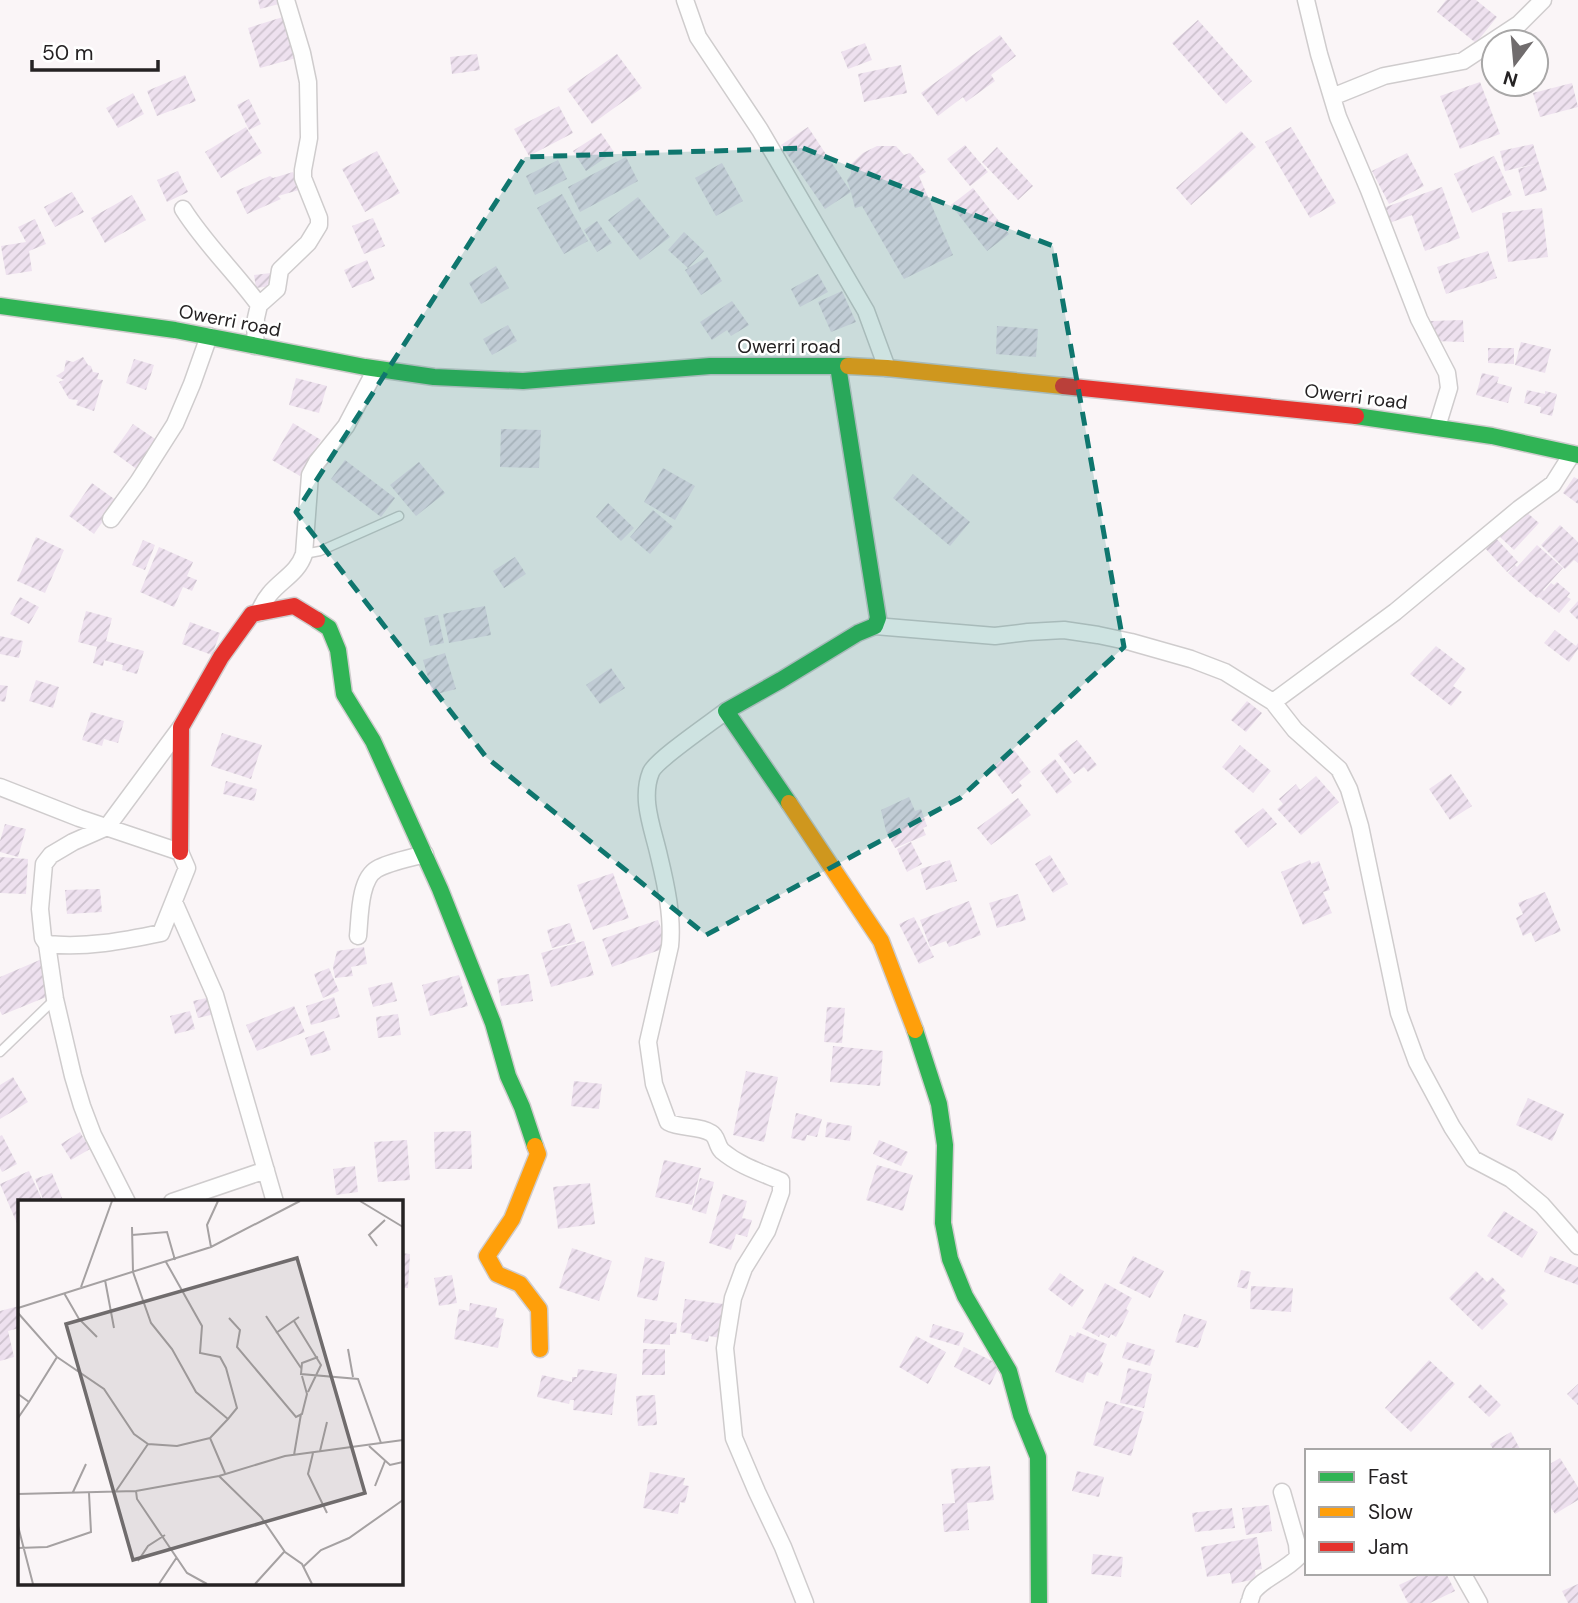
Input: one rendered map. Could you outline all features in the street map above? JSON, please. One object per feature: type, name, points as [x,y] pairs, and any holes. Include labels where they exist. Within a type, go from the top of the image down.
[{"type":"street","points":[[256,346],[259,305],[277,289],[280,270],[307,243],[319,225],[319,218],[303,175],[309,138],[308,82],[286,0]]},
{"type":"street","points":[[685,0],[698,37],[760,130],[866,311],[887,368]]},
{"type":"street","points":[[1306,0],[1338,117],[1409,295],[1447,373],[1449,388],[1437,427]]},
{"type":"street","points":[[1332,97],[1384,76],[1463,61],[1519,24],[1543,0]]},
{"type":"street","points":[[183,209],[196,230],[259,305]]},
{"type":"street","name":"Owerri road","points":[[0,306],[175,330],[376,369],[433,377],[523,381],[710,366],[887,368],[1373,418],[1492,436],[1575,454]]},
{"type":"street","points":[[111,519],[175,424],[209,336]]},
{"type":"street","points":[[838,366],[878,618],[876,626]]},
{"type":"street","points":[[259,613],[268,593],[299,566],[304,554],[310,475],[346,426],[376,369]]},
{"type":"street","points":[[1273,702],[1395,612],[1553,484],[1575,454]]},
{"type":"street","points":[[127,1200],[93,1135],[73,1076],[54,999],[47,944],[43,938],[40,909],[44,864],[51,855],[73,842],[107,827],[181,727],[221,657],[252,614],[294,606],[329,628],[338,650],[344,694],[373,741],[425,854],[493,1023],[538,1154],[512,1219],[487,1256],[497,1274],[520,1284],[538,1309],[540,1349]]},
{"type":"street","points":[[805,1603],[734,1438],[725,1348],[733,1298],[744,1268],[766,1231],[781,1192],[781,1181],[738,1163],[718,1148],[715,1136],[708,1131],[668,1122],[654,1084],[648,1042],[672,932],[660,859],[647,808],[652,770],[673,751],[726,711],[858,633],[876,626],[995,636],[1064,630],[1098,635],[1191,659],[1225,672],[1273,702],[1296,730],[1339,769],[1349,789],[1360,826],[1399,1013],[1417,1062],[1452,1127],[1473,1159],[1511,1179],[1542,1205],[1578,1246]]},
{"type":"street","points":[[726,711],[881,941],[915,1030],[939,1104],[945,1145],[943,1223],[950,1259],[965,1296],[1009,1371],[1021,1415],[1038,1457],[1039,1603]]},
{"type":"street","points":[[47,944],[69,947],[122,942],[161,933],[187,867],[180,852],[181,727]]},
{"type":"street","points":[[0,787],[180,852]]},
{"type":"street","points":[[358,936],[362,894],[375,869],[425,854]]},
{"type":"street","points":[[174,902],[215,995],[274,1200]]},
{"type":"street","points":[[178,1200],[266,1170]]},
{"type":"street","points":[[1249,1603],[1253,1593],[1263,1583],[1290,1566],[1298,1557],[1297,1544],[1282,1492]]},
{"type":"street","points":[[1463,1575],[1479,1603]]},
{"type":"lane","points":[[304,554],[320,551],[398,516]]},
{"type":"lane","points":[[0,1052],[54,999]]},
{"type":"highlighted area","points":[[803,148],[1053,246],[1124,647],[960,798],[706,935],[486,757],[296,512],[525,157]]},
{"type":"building","points":[[258,0],[278,0],[279,4],[260,9]]},
{"type":"building","points":[[1446,0],[1476,0],[1497,17],[1488,28],[1480,28],[1480,38],[1476,43],[1437,12]]},
{"type":"building","points":[[283,17],[296,58],[260,68],[248,28]]},
{"type":"building","points":[[1198,20],[1252,81],[1226,104],[1172,43]]},
{"type":"building","points":[[1000,35],[1016,56],[991,75],[995,81],[966,102],[963,97],[938,116],[921,93]]},
{"type":"building","points":[[865,43],[872,60],[848,69],[841,52]]},
{"type":"building","points":[[477,54],[480,70],[452,74],[450,57]]},
{"type":"building","points":[[617,54],[642,88],[592,124],[567,89]]},
{"type":"building","points":[[901,65],[907,93],[864,102],[858,74]]},
{"type":"building","points":[[185,75],[196,101],[157,116],[147,91]]},
{"type":"building","points":[[1480,82],[1480,98],[1486,98],[1500,134],[1460,149],[1440,96]]},
{"type":"building","points":[[1572,83],[1578,107],[1540,117],[1534,98],[1550,98],[1550,89]]},
{"type":"building","points":[[133,93],[144,114],[118,128],[106,108]]},
{"type":"building","points":[[249,99],[261,124],[249,130],[237,105]]},
{"type":"building","points":[[559,106],[573,133],[529,156],[514,129]]},
{"type":"building","points":[[246,127],[262,153],[221,178],[205,152]]},
{"type":"building","points":[[808,127],[851,192],[825,209],[781,145]]},
{"type":"building","points":[[1291,127],[1336,203],[1310,218],[1265,142]]},
{"type":"building","points":[[1241,131],[1256,147],[1191,205],[1176,188]]},
{"type":"building","points":[[601,133],[614,152],[586,171],[573,151]]},
{"type":"building","points":[[1533,144],[1547,190],[1525,196],[1518,169],[1535,164],[1505,171],[1500,151]]},
{"type":"building","points":[[965,145],[988,172],[970,186],[947,159]]},
{"type":"building","points":[[877,146],[896,146],[904,155],[910,153],[926,172],[919,176],[953,255],[904,279],[862,206],[855,208],[847,180],[851,174],[851,164],[863,153]]},
{"type":"building","points":[[997,147],[1033,186],[1018,200],[982,162]]},
{"type":"building","points":[[377,151],[400,193],[365,212],[342,169]]},
{"type":"building","points":[[1407,153],[1424,186],[1389,204],[1372,171]]},
{"type":"building","points":[[1494,156],[1512,195],[1472,213],[1454,174]]},
{"type":"building","points":[[626,157],[638,181],[580,212],[568,187]]},
{"type":"building","points":[[558,160],[567,179],[535,195],[526,176]]},
{"type":"building","points":[[722,163],[743,201],[716,216],[695,178]]},
{"type":"building","points":[[178,171],[188,192],[167,202],[157,180]]},
{"type":"building","points":[[293,172],[299,190],[278,196],[281,199],[247,214],[236,191],[270,176],[273,178]]},
{"type":"building","points":[[1442,187],[1460,238],[1425,251],[1412,215],[1389,223],[1383,208]]},
{"type":"building","points":[[973,188],[1009,234],[987,251],[951,205]]},
{"type":"building","points":[[72,192],[84,212],[55,227],[44,207]]},
{"type":"building","points":[[562,194],[588,241],[564,254],[537,208]]},
{"type":"building","points":[[132,195],[146,220],[105,243],[91,218]]},
{"type":"building","points":[[638,197],[670,237],[640,260],[608,220]]},
{"type":"building","points":[[1542,208],[1548,257],[1508,262],[1502,213]]},
{"type":"building","points":[[373,218],[385,246],[364,254],[352,226]]},
{"type":"building","points":[[35,219],[46,244],[29,251],[32,271],[6,275],[1,246],[26,242],[18,227]]},
{"type":"building","points":[[597,221],[612,243],[597,252],[584,230]]},
{"type":"building","points":[[684,232],[704,251],[688,268],[668,250]]},
{"type":"building","points":[[1488,251],[1497,278],[1446,294],[1437,267]]},
{"type":"building","points":[[707,257],[722,281],[701,295],[685,270]]},
{"type":"building","points":[[367,260],[375,279],[352,288],[344,270]]},
{"type":"building","points":[[496,266],[509,288],[481,304],[469,283]]},
{"type":"building","points":[[271,273],[273,286],[256,288],[254,275]]},
{"type":"building","points":[[818,274],[828,292],[800,307],[791,289]]},
{"type":"building","points":[[842,291],[856,322],[831,332],[818,302]]},
{"type":"building","points":[[732,301],[749,325],[731,336],[727,330],[712,340],[700,322]]},
{"type":"building","points":[[1463,320],[1464,342],[1434,341],[1430,321]]},
{"type":"building","points":[[508,325],[517,341],[492,355],[483,339]]},
{"type":"building","points":[[997,326],[1038,329],[1036,357],[996,354]]},
{"type":"building","points":[[1521,342],[1551,349],[1545,373],[1515,365]]},
{"type":"building","points":[[1488,348],[1514,348],[1514,364],[1488,363]]},
{"type":"building","points":[[83,357],[93,372],[99,373],[97,379],[103,380],[94,411],[76,405],[78,400],[69,399],[59,382],[64,380],[56,376],[64,371],[66,360],[73,362]]},
{"type":"building","points":[[134,359],[154,365],[146,390],[126,383]]},
{"type":"building","points":[[1482,373],[1499,377],[1497,383],[1512,387],[1508,403],[1476,395]]},
{"type":"building","points":[[296,378],[327,386],[319,413],[289,405]]},
{"type":"building","points":[[1527,390],[1557,394],[1552,416],[1540,413],[1541,407],[1524,403]]},
{"type":"building","points":[[293,423],[321,440],[300,476],[272,460]]},
{"type":"building","points":[[133,424],[158,441],[138,470],[113,452]]},
{"type":"building","points":[[501,429],[541,430],[539,468],[500,467]]},
{"type":"building","points":[[345,460],[395,498],[381,517],[331,479]]},
{"type":"building","points":[[419,462],[445,493],[416,516],[390,485]]},
{"type":"building","points":[[663,468],[695,486],[675,520],[644,502]]},
{"type":"building","points":[[913,474],[970,522],[950,546],[893,498]]},
{"type":"building","points":[[1574,477],[1578,479],[1578,504],[1563,493]]},
{"type":"building","points":[[92,483],[117,501],[94,534],[69,516]]},
{"type":"building","points":[[608,503],[634,528],[621,541],[596,517]]},
{"type":"building","points":[[653,510],[673,527],[650,554],[630,537]]},
{"type":"building","points":[[1524,510],[1539,523],[1514,550],[1500,537]]},
{"type":"building","points":[[1560,525],[1578,542],[1578,563],[1574,560],[1565,569],[1541,545]]},
{"type":"building","points":[[36,537],[64,550],[45,593],[17,581]]},
{"type":"building","points":[[1495,537],[1518,562],[1507,572],[1484,547]]},
{"type":"building","points":[[143,540],[155,545],[145,570],[132,565]]},
{"type":"building","points":[[1537,545],[1563,568],[1543,590],[1551,583],[1554,585],[1557,582],[1570,593],[1567,597],[1571,599],[1559,613],[1508,573]]},
{"type":"building","points":[[159,547],[193,562],[187,576],[197,580],[192,591],[183,587],[174,607],[140,592]]},
{"type":"building","points":[[515,557],[526,574],[504,588],[493,571]]},
{"type":"building","points":[[20,597],[39,607],[29,624],[10,614]]},
{"type":"building","points":[[1578,601],[1578,620],[1569,611]]},
{"type":"building","points":[[485,606],[491,635],[449,643],[443,614]]},
{"type":"building","points":[[86,611],[112,618],[106,641],[144,651],[137,674],[122,670],[123,665],[104,660],[103,666],[93,663],[97,647],[78,642]]},
{"type":"building","points":[[438,615],[444,643],[430,646],[424,618]]},
{"type":"building","points":[[190,622],[220,633],[212,655],[182,644]]},
{"type":"building","points":[[1555,630],[1576,646],[1578,643],[1578,649],[1569,662],[1544,643]]},
{"type":"building","points":[[0,636],[23,641],[19,658],[0,654]]},
{"type":"building","points":[[1436,646],[1466,669],[1453,686],[1462,692],[1451,706],[1410,674]]},
{"type":"building","points":[[445,653],[456,689],[433,695],[423,660]]},
{"type":"building","points":[[611,668],[625,688],[600,704],[586,685]]},
{"type":"building","points":[[36,680],[59,687],[53,708],[29,701]]},
{"type":"building","points":[[0,685],[8,686],[5,702],[0,701]]},
{"type":"building","points":[[1247,701],[1262,713],[1246,732],[1231,720]]},
{"type":"building","points":[[91,712],[124,721],[118,743],[104,739],[102,746],[82,740]]},
{"type":"building","points":[[222,733],[262,745],[251,779],[211,766]]},
{"type":"building","points":[[1077,740],[1097,765],[1088,772],[1084,767],[1074,774],[1058,754]]},
{"type":"building","points":[[1240,745],[1271,771],[1253,793],[1222,767]]},
{"type":"building","points":[[1014,750],[1031,772],[1019,782],[1022,786],[1012,794],[992,767]]},
{"type":"building","points":[[1055,759],[1072,782],[1057,794],[1040,771]]},
{"type":"building","points":[[1451,774],[1472,806],[1450,820],[1429,789]]},
{"type":"building","points":[[1316,776],[1339,802],[1301,835],[1277,809],[1283,804],[1279,799],[1296,784],[1300,790]]},
{"type":"building","points":[[226,781],[257,789],[254,801],[223,794]]},
{"type":"building","points":[[909,797],[915,811],[921,809],[927,826],[923,828],[926,835],[895,848],[886,831],[881,810]]},
{"type":"building","points":[[1018,798],[1031,815],[991,845],[977,828]]},
{"type":"building","points":[[1263,808],[1277,824],[1248,848],[1234,831]]},
{"type":"building","points":[[5,824],[26,829],[18,857],[0,852]]},
{"type":"building","points":[[911,842],[922,864],[907,872],[897,849]]},
{"type":"building","points":[[1050,855],[1068,884],[1053,893],[1035,864]]},
{"type":"building","points":[[0,857],[28,859],[26,894],[0,893]]},
{"type":"building","points":[[950,860],[957,881],[926,890],[920,869]]},
{"type":"building","points":[[1310,860],[1311,864],[1319,861],[1330,890],[1323,892],[1332,913],[1303,925],[1281,872]]},
{"type":"building","points":[[613,873],[629,918],[593,930],[577,885]]},
{"type":"building","points":[[100,889],[102,912],[67,914],[65,890]]},
{"type":"building","points":[[1545,892],[1561,931],[1535,942],[1531,932],[1523,936],[1516,918],[1523,914],[1518,903]]},
{"type":"building","points":[[1018,894],[1026,920],[997,928],[989,903]]},
{"type":"building","points":[[969,901],[981,935],[949,947],[946,941],[930,947],[920,920]]},
{"type":"building","points":[[914,917],[934,957],[919,964],[899,924]]},
{"type":"building","points":[[658,920],[668,947],[612,967],[602,939]]},
{"type":"building","points":[[570,923],[576,942],[552,948],[547,930]]},
{"type":"building","points":[[584,941],[594,975],[551,987],[541,953]]},
{"type":"building","points":[[364,947],[367,964],[351,967],[353,976],[335,978],[333,967],[337,951]]},
{"type":"building","points":[[42,959],[56,993],[2,1015],[0,977]]},
{"type":"building","points":[[329,968],[339,991],[323,998],[314,974]]},
{"type":"building","points":[[529,974],[533,1001],[501,1006],[497,979]]},
{"type":"building","points":[[459,975],[468,1006],[430,1016],[422,985]]},
{"type":"building","points":[[392,982],[397,1001],[373,1007],[368,988]]},
{"type":"building","points":[[211,997],[215,1014],[198,1018],[193,1001]]},
{"type":"building","points":[[334,997],[340,1017],[311,1025],[306,1006]]},
{"type":"building","points":[[294,1006],[305,1032],[257,1051],[246,1025]]},
{"type":"building","points":[[827,1007],[845,1008],[842,1043],[824,1042]]},
{"type":"building","points":[[190,1011],[195,1029],[175,1034],[170,1016]]},
{"type":"building","points":[[398,1014],[401,1035],[378,1038],[376,1017]]},
{"type":"building","points":[[324,1031],[331,1050],[311,1056],[305,1038]]},
{"type":"building","points":[[833,1046],[883,1051],[880,1086],[830,1082]]},
{"type":"building","points":[[746,1071],[778,1077],[764,1142],[733,1135]]},
{"type":"building","points":[[13,1077],[28,1102],[0,1119],[0,1085]]},
{"type":"building","points":[[574,1081],[602,1084],[599,1109],[571,1106]]},
{"type":"building","points":[[1528,1098],[1564,1114],[1552,1141],[1516,1125]]},
{"type":"building","points":[[796,1113],[822,1119],[817,1137],[807,1135],[805,1141],[791,1138]]},
{"type":"building","points":[[827,1122],[852,1126],[850,1141],[825,1137]]},
{"type":"building","points":[[471,1131],[472,1169],[435,1169],[434,1132]]},
{"type":"building","points":[[80,1132],[90,1149],[71,1160],[61,1144]]},
{"type":"building","points":[[2,1135],[17,1164],[2,1172],[0,1136]]},
{"type":"building","points":[[407,1140],[410,1180],[378,1182],[374,1142]]},
{"type":"building","points":[[879,1140],[908,1152],[901,1166],[873,1154]]},
{"type":"building","points":[[664,1160],[701,1168],[692,1205],[655,1197]]},
{"type":"building","points":[[877,1165],[913,1175],[903,1211],[866,1200]]},
{"type":"building","points":[[355,1166],[358,1192],[336,1195],[333,1169]]},
{"type":"building","points":[[29,1171],[42,1200],[18,1200],[18,1226],[0,1184]]},
{"type":"building","points":[[52,1173],[63,1200],[43,1200],[35,1179]]},
{"type":"building","points":[[700,1178],[714,1182],[706,1214],[692,1210]]},
{"type":"building","points":[[590,1183],[595,1224],[558,1229],[553,1187]]},
{"type":"building","points":[[723,1194],[747,1201],[742,1218],[752,1220],[747,1237],[736,1234],[731,1250],[709,1243]]},
{"type":"building","points":[[1504,1211],[1538,1232],[1522,1258],[1487,1236]]},
{"type":"building","points":[[572,1248],[612,1261],[599,1301],[559,1288]]},
{"type":"building","points":[[402,1253],[410,1254],[408,1288],[402,1288]]},
{"type":"building","points":[[1133,1256],[1164,1271],[1150,1298],[1119,1283]]},
{"type":"building","points":[[1550,1256],[1578,1267],[1578,1285],[1544,1272]]},
{"type":"building","points":[[645,1257],[665,1262],[657,1301],[637,1297]]},
{"type":"building","points":[[1241,1270],[1251,1272],[1247,1289],[1237,1287]]},
{"type":"building","points":[[1476,1271],[1487,1282],[1492,1277],[1506,1291],[1500,1296],[1508,1304],[1482,1330],[1449,1298]]},
{"type":"building","points":[[1060,1273],[1084,1290],[1072,1307],[1048,1289]]},
{"type":"building","points":[[452,1275],[457,1303],[439,1306],[434,1278]]},
{"type":"building","points":[[1105,1283],[1132,1298],[1126,1309],[1129,1311],[1116,1337],[1111,1334],[1109,1338],[1100,1334],[1099,1337],[1082,1328]]},
{"type":"building","points":[[1251,1286],[1293,1288],[1291,1312],[1250,1309]]},
{"type":"building","points":[[685,1299],[724,1304],[720,1338],[709,1336],[708,1342],[691,1339],[692,1334],[680,1332]]},
{"type":"building","points":[[470,1303],[497,1308],[495,1317],[504,1319],[498,1348],[454,1339],[459,1309],[469,1311]]},
{"type":"building","points":[[18,1306],[18,1328],[8,1331],[14,1357],[0,1361],[0,1311]]},
{"type":"building","points":[[1184,1314],[1207,1321],[1198,1348],[1175,1342]]},
{"type":"building","points":[[645,1319],[677,1323],[676,1334],[670,1334],[670,1345],[643,1343]]},
{"type":"building","points":[[933,1324],[964,1333],[959,1346],[929,1337]]},
{"type":"building","points":[[1077,1332],[1107,1344],[1100,1361],[1103,1363],[1098,1376],[1087,1372],[1083,1383],[1055,1372],[1070,1335],[1075,1337]]},
{"type":"building","points":[[916,1336],[946,1352],[928,1384],[899,1367]]},
{"type":"building","points":[[1127,1342],[1155,1350],[1150,1366],[1122,1358]]},
{"type":"building","points":[[964,1347],[1000,1365],[990,1385],[954,1367]]},
{"type":"building","points":[[643,1349],[665,1349],[665,1375],[642,1375]]},
{"type":"building","points":[[1429,1360],[1455,1384],[1411,1432],[1385,1408]]},
{"type":"building","points":[[1128,1368],[1152,1374],[1144,1408],[1120,1403]]},
{"type":"building","points":[[578,1369],[617,1374],[612,1415],[573,1410],[574,1400],[570,1400],[569,1404],[537,1397],[542,1375],[572,1382],[572,1377],[577,1377]]},
{"type":"building","points":[[1480,1384],[1501,1405],[1489,1417],[1468,1397]]},
{"type":"building","points":[[1578,1384],[1578,1405],[1567,1394]]},
{"type":"building","points":[[655,1395],[657,1425],[638,1426],[636,1396]]},
{"type":"building","points":[[1106,1401],[1144,1412],[1131,1456],[1093,1445]]},
{"type":"building","points":[[1511,1432],[1520,1449],[1493,1449],[1490,1444]]},
{"type":"building","points":[[1560,1458],[1578,1487],[1578,1500],[1555,1514],[1550,1506],[1550,1464]]},
{"type":"building","points":[[990,1466],[994,1500],[967,1503],[969,1530],[944,1532],[942,1504],[955,1503],[951,1469]]},
{"type":"building","points":[[1077,1471],[1104,1477],[1099,1497],[1072,1491]]},
{"type":"building","points":[[650,1472],[685,1478],[683,1485],[689,1486],[685,1503],[680,1502],[678,1514],[643,1508]]},
{"type":"building","points":[[1269,1505],[1272,1531],[1246,1535],[1242,1508]]},
{"type":"building","points":[[1232,1508],[1235,1528],[1195,1532],[1192,1513]]},
{"type":"building","points":[[1257,1537],[1262,1569],[1255,1570],[1256,1579],[1232,1584],[1230,1573],[1207,1577],[1201,1547]]},
{"type":"building","points":[[1093,1554],[1123,1557],[1121,1577],[1091,1574]]},
{"type":"building","points":[[1420,1575],[1447,1575],[1455,1591],[1430,1603],[1408,1603],[1399,1585]]},
{"type":"building","points":[[1578,1584],[1578,1603],[1568,1603],[1562,1591]]},
{"type":"traffic: fast","points":[[0,306],[175,330],[365,367],[434,377],[523,381],[710,366],[848,366]]},
{"type":"traffic: fast","points":[[789,803],[726,711],[858,633],[875,626],[878,618],[838,366]]},
{"type":"traffic: fast","points":[[1356,416],[1492,436],[1578,455]]},
{"type":"traffic: fast","points":[[317,620],[329,628],[338,650],[344,694],[373,741],[440,889],[493,1023],[508,1076],[535,1146]]},
{"type":"traffic: fast","points":[[915,1030],[939,1104],[945,1145],[943,1223],[950,1259],[965,1296],[1009,1371],[1021,1415],[1038,1457],[1039,1603]]},
{"type":"traffic: slow","points":[[848,366],[1063,386]]},
{"type":"traffic: slow","points":[[789,803],[881,941],[915,1030]]},
{"type":"traffic: slow","points":[[535,1146],[538,1154],[512,1219],[487,1256],[497,1274],[520,1284],[539,1309],[540,1349]]},
{"type":"traffic: jam","points":[[1063,386],[1356,416]]},
{"type":"traffic: jam","points":[[180,852],[181,727],[221,657],[252,614],[294,606],[317,620]]}]
